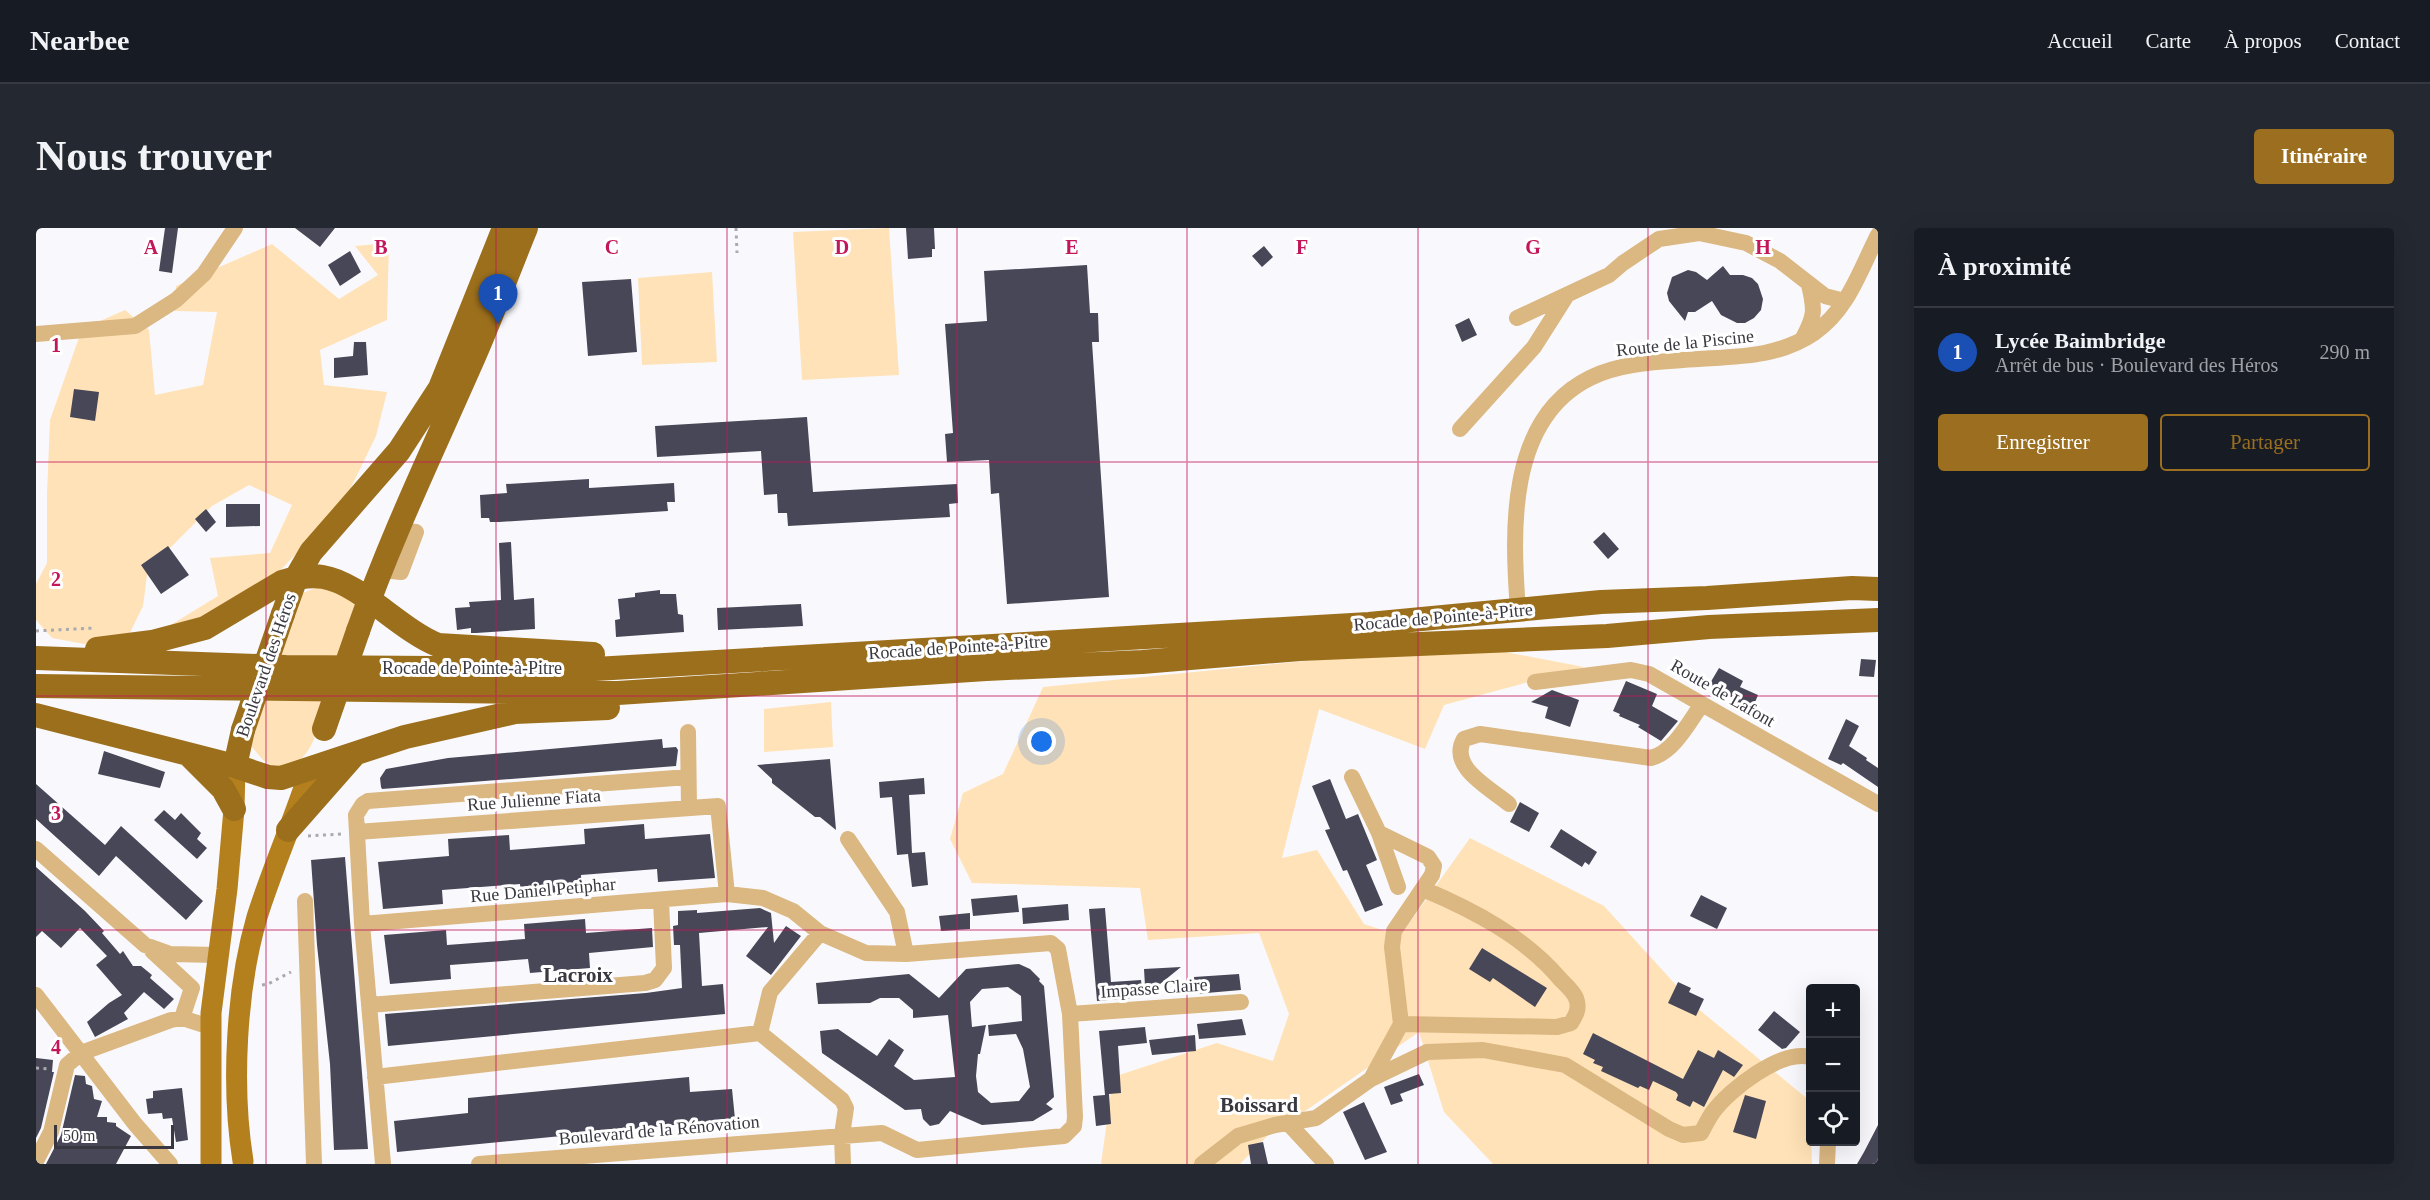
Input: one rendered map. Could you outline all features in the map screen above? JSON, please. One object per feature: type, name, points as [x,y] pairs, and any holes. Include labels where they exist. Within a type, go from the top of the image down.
[{"type":"highway","name":"Boulevard des Héros","points":[[235,766],[243,730],[296,578],[311,552],[411,434],[440,388],[504,228]]},
{"type":"highway","points":[[311,767],[369,600],[526,228]]},
{"type":"highway","points":[[36,658],[152,642],[205,628],[230,615],[271,588],[296,578],[317,577],[330,579],[348,587],[421,638],[438,645],[598,654],[692,676]]},
{"type":"highway","name":"Rocade de Pointe-à-Pitre","points":[[36,686],[595,693],[692,676],[1369,624],[1601,602],[1878,589]]},
{"type":"highway","name":"Rocade de Pointe-à-Pitre","points":[[36,658],[286,667],[595,669],[692,676],[986,669],[1142,662],[1300,649],[1607,636],[1709,627],[1878,620]]},
{"type":"highway","points":[[36,652],[66,654]]},
{"type":"highway","points":[[36,715],[235,766],[268,777],[281,778],[405,737],[515,712],[648,706],[692,676]]},
{"type":"highway","points":[[287,834],[358,751]]},
{"type":"highway","points":[[189,755],[223,789],[234,809]]},
{"type":"main road","name":"Boulevard des Héros","points":[[209,1163],[210,1027],[234,809],[235,766]]},
{"type":"main road","points":[[209,1163],[225,1156],[245,1162],[236,1100],[242,986],[256,920],[311,767]]},
{"type":"street","points":[[36,334],[135,326],[176,300],[204,274],[235,228]]},
{"type":"street","points":[[1517,318],[1609,275],[1659,239],[1699,233],[1746,243],[1779,261],[1825,296],[1844,301]]},
{"type":"street","name":"Route de la Piscine","points":[[1518,610],[1514,534],[1521,478],[1533,435],[1551,408],[1568,390],[1591,377],[1617,368],[1683,360],[1765,355],[1801,341],[1816,332],[1837,313],[1853,287],[1878,235]]},
{"type":"street","points":[[1801,341],[1812,320],[1814,307],[1809,285]]},
{"type":"street","points":[[1460,429],[1534,347],[1568,294]]},
{"type":"street","name":"Route de Lafont","points":[[1535,682],[1631,670],[1649,674],[1878,804]]},
{"type":"street","points":[[1509,804],[1465,768],[1459,755],[1459,748],[1464,739],[1480,734],[1651,758],[1658,756],[1668,748],[1702,704]]},
{"type":"street","points":[[688,732],[689,808]]},
{"type":"street","points":[[383,1164],[362,924],[356,815],[363,804],[368,801],[688,777]]},
{"type":"street","points":[[1352,777],[1379,833],[1398,887]]},
{"type":"street","name":"Rue Julienne Fiata","points":[[357,832],[718,806],[727,894]]},
{"type":"street","points":[[1371,1079],[1401,1024],[1392,940],[1394,931],[1432,875],[1434,866],[1432,860],[1379,833]]},
{"type":"street","points":[[848,839],[897,912],[906,954]]},
{"type":"street","points":[[36,849],[192,988],[182,1018]]},
{"type":"street","points":[[1401,1024],[1557,1027],[1571,1023],[1578,1011],[1576,997],[1519,941],[1482,916],[1423,889]]},
{"type":"street","name":"Rue Daniel Petiphar","points":[[362,924],[727,894],[763,897],[793,911],[820,933],[866,953],[906,954],[1051,943],[1058,949],[1070,1014]]},
{"type":"street","points":[[369,1005],[633,984],[655,980],[664,968],[661,900]]},
{"type":"street","points":[[304,901],[314,1164]]},
{"type":"street","points":[[760,1033],[770,992],[820,933]]},
{"type":"street","points":[[145,945],[170,954],[218,955]]},
{"type":"street","points":[[36,995],[135,1124],[170,1164]]},
{"type":"street","name":"Impasse Claire","points":[[1070,1014],[1241,1002]]},
{"type":"street","name":"Boulevard de la Rénovation","points":[[479,1164],[882,1133],[917,1150],[1064,1136],[1074,1126],[1075,1117],[1070,1014]]},
{"type":"street","points":[[36,1161],[51,1132],[67,1065],[81,1053],[171,1020],[182,1018],[210,1027]]},
{"type":"street","points":[[375,1077],[760,1033],[843,1100],[846,1107],[842,1135],[843,1164]]},
{"type":"street","points":[[1202,1164],[1238,1136],[1316,1118],[1371,1079],[1427,1052],[1484,1050],[1565,1065],[1669,1129],[1683,1135],[1701,1133],[1713,1111],[1750,1077],[1781,1060],[1806,1056]]},
{"type":"street","points":[[1288,1123],[1326,1164]]},
{"type":"street","points":[[1827,1164],[1828,1146]]},
{"type":"path","points":[[736,228],[737,253]]},
{"type":"path","points":[[36,631],[103,628]]},
{"type":"path","points":[[287,834],[357,832]]},
{"type":"path","points":[[242,986],[268,984],[284,978],[307,960]]},
{"type":"shaded area","points":[[889,228],[899,375],[802,380],[793,232]]},
{"type":"shaded area","points":[[389,243],[387,320],[320,350],[324,385],[387,392],[376,436],[342,506],[270,581],[215,621],[156,634],[218,596],[210,558],[270,553],[292,505],[249,485],[212,506],[165,553],[149,560],[143,606],[127,639],[84,644],[52,638],[36,620],[36,584],[47,563],[50,420],[82,329],[125,310],[149,330],[155,395],[203,385],[217,312],[175,311],[176,286],[272,244],[339,299],[378,275],[355,246]]},
{"type":"shaded area","points":[[712,272],[717,362],[642,365],[638,278]]},
{"type":"shaded area","points":[[325,584],[351,596],[357,609],[339,660],[279,657],[295,609],[303,593]]},
{"type":"shaded area","points":[[1468,645],[1584,667],[1444,705],[1425,749],[1319,709],[1282,858],[1317,850],[1364,924],[1400,936],[1470,838],[1604,906],[1696,1007],[1806,1098],[1806,1146],[1811,1146],[1812,1164],[1493,1164],[1444,1112],[1419,1032],[1288,1123],[1278,1125],[1240,1164],[1101,1164],[1113,1077],[1217,1043],[1273,1061],[1289,1014],[1259,933],[1148,940],[1140,888],[972,883],[950,839],[963,793],[1003,774],[1043,687]]},
{"type":"shaded area","points":[[265,696],[325,698],[318,729],[309,749],[295,763],[285,767],[276,767],[267,763],[251,746]]},
{"type":"shaded area","points":[[831,702],[833,747],[764,752],[764,709]]},
{"type":"building","points":[[165,228],[178,228],[172,273],[159,271]]},
{"type":"building","points":[[295,228],[335,228],[320,247]]},
{"type":"building","points":[[906,228],[934,228],[935,249],[932,249],[932,257],[908,259]]},
{"type":"building","points":[[1264,246],[1273,257],[1262,267],[1252,256]]},
{"type":"building","points":[[350,251],[361,272],[340,286],[328,265]]},
{"type":"building","points":[[1087,265],[1090,313],[1098,313],[1099,342],[1092,342],[1109,597],[1007,604],[999,493],[991,494],[989,460],[947,462],[945,434],[953,433],[945,324],[987,321],[984,271]]},
{"type":"building","points":[[1723,266],[1730,275],[1743,275],[1752,278],[1758,284],[1763,299],[1761,310],[1745,323],[1737,323],[1721,315],[1712,301],[1695,312],[1688,312],[1685,321],[1669,301],[1667,293],[1672,277],[1688,270],[1696,272],[1707,280]]},
{"type":"building","points":[[631,279],[637,352],[588,356],[582,282]]},
{"type":"building","points":[[1469,318],[1477,335],[1462,342],[1455,325]]},
{"type":"building","points":[[354,342],[366,342],[368,375],[334,378],[334,358],[353,356]]},
{"type":"building","points":[[74,389],[99,392],[95,421],[70,417]]},
{"type":"building","points":[[807,417],[813,492],[957,484],[958,503],[949,504],[950,517],[788,526],[787,513],[778,513],[777,494],[764,495],[761,451],[657,457],[655,426]]},
{"type":"building","points":[[589,479],[589,488],[674,483],[675,502],[667,502],[668,511],[499,522],[490,522],[489,518],[481,518],[480,495],[507,493],[506,484]]},
{"type":"building","points":[[226,504],[260,504],[260,526],[226,527]]},
{"type":"building","points":[[206,509],[216,522],[206,532],[195,519]]},
{"type":"building","points":[[1604,532],[1619,549],[1608,559],[1593,542]]},
{"type":"building","points":[[511,542],[514,600],[534,598],[535,629],[476,633],[471,633],[471,628],[457,630],[455,608],[470,607],[469,602],[501,600],[499,543]]},
{"type":"building","points":[[168,546],[189,575],[161,594],[141,565]]},
{"type":"building","points":[[660,590],[660,594],[676,594],[678,614],[683,615],[684,632],[616,637],[615,620],[620,619],[618,599],[635,597],[635,593]]},
{"type":"building","points":[[801,604],[803,626],[718,630],[717,608]]},
{"type":"building","points":[[1861,659],[1876,660],[1874,677],[1859,676]]},
{"type":"building","points":[[1719,668],[1743,681],[1740,687],[1758,695],[1749,717],[1733,709],[1737,700],[1709,685]]},
{"type":"building","points":[[1626,681],[1657,694],[1652,706],[1678,721],[1661,741],[1638,727],[1640,725],[1613,711]]},
{"type":"building","points":[[1552,690],[1579,700],[1570,727],[1545,718],[1548,707],[1531,702]]},
{"type":"building","points":[[1846,719],[1859,726],[1849,746],[1878,768],[1878,787],[1843,763],[1841,765],[1828,759]]},
{"type":"building","points":[[662,739],[663,748],[676,747],[678,750],[676,766],[382,789],[381,787],[380,778],[386,769],[448,758]]},
{"type":"building","points":[[104,751],[165,772],[160,788],[98,774]]},
{"type":"building","points":[[830,759],[836,830],[820,817],[815,817],[772,783],[772,779],[757,765]]},
{"type":"building","points":[[924,778],[925,794],[909,795],[912,853],[925,852],[928,885],[912,887],[908,854],[897,855],[892,797],[880,798],[879,782]]},
{"type":"building","points":[[1330,779],[1346,819],[1358,814],[1377,860],[1366,865],[1383,905],[1365,912],[1347,870],[1343,871],[1325,830],[1330,829],[1312,786]]},
{"type":"building","points":[[36,784],[105,845],[121,826],[203,901],[186,920],[116,856],[99,876],[36,819]]},
{"type":"building","points":[[1520,802],[1539,813],[1529,832],[1510,822]]},
{"type":"building","points":[[164,810],[175,820],[181,813],[201,833],[197,839],[207,848],[197,859],[154,820]]},
{"type":"building","points":[[644,824],[645,839],[710,834],[715,878],[658,882],[657,869],[581,875],[582,893],[521,898],[520,884],[442,890],[443,904],[383,909],[378,862],[449,856],[448,839],[509,835],[510,850],[585,844],[584,829]]},
{"type":"building","points":[[1561,829],[1597,852],[1589,865],[1585,862],[1582,867],[1550,847]]},
{"type":"building","points":[[345,857],[368,1149],[334,1150],[330,1064],[317,945],[311,860]]},
{"type":"building","points":[[36,867],[85,911],[104,931],[102,933],[120,954],[123,951],[133,966],[141,966],[152,975],[150,978],[174,999],[164,1009],[144,992],[124,1013],[128,1019],[95,1037],[87,1022],[122,995],[96,965],[107,956],[80,928],[61,948],[42,931],[36,937]]},
{"type":"building","points":[[1017,895],[1019,912],[973,916],[971,899]]},
{"type":"building","points":[[1701,895],[1727,908],[1717,929],[1690,916]]},
{"type":"building","points":[[1068,904],[1069,920],[1023,924],[1022,908]]},
{"type":"building","points":[[760,908],[771,913],[774,943],[786,926],[801,936],[771,975],[746,956],[768,927],[699,933],[702,986],[723,984],[725,1014],[388,1046],[385,1014],[646,993],[682,988],[680,945],[674,945],[673,926],[678,925],[678,911],[697,910],[697,913]]},
{"type":"building","points":[[1105,908],[1111,982],[1141,980],[1143,997],[1097,1001],[1089,909]]},
{"type":"building","points":[[970,913],[970,929],[941,931],[939,916]]},
{"type":"building","points":[[585,919],[586,933],[652,928],[653,947],[589,953],[590,968],[530,973],[528,959],[450,965],[451,979],[390,984],[384,935],[446,930],[447,945],[525,939],[524,924]]},
{"type":"building","points":[[1482,948],[1547,988],[1535,1007],[1493,978],[1490,982],[1469,969]]},
{"type":"building","points":[[1019,964],[1030,969],[1044,986],[1054,1097],[1046,1104],[1053,1109],[1033,1121],[982,1125],[950,1111],[939,1124],[930,1126],[923,1119],[921,1109],[905,1110],[822,1053],[820,1031],[838,1029],[877,1056],[889,1039],[904,1050],[894,1066],[914,1080],[955,1077],[948,1015],[913,1018],[913,1010],[899,998],[880,998],[870,1003],[818,1004],[816,983],[909,974],[939,998],[966,969]],"holes":[[[1008,987],[1021,996],[1022,1021],[988,1025],[989,1036],[1016,1034],[1023,1049],[1030,1087],[1019,1101],[991,1103],[978,1092],[976,1076],[978,1054],[980,1054],[986,1025],[972,1027],[970,1002],[982,989]]]},
{"type":"building","points":[[1181,967],[1160,984],[1145,986],[1144,969]]},
{"type":"building","points":[[1239,974],[1241,990],[1195,994],[1194,977]]},
{"type":"building","points":[[1678,982],[1691,988],[1689,992],[1704,999],[1696,1016],[1668,1003]]},
{"type":"building","points":[[1774,1011],[1800,1032],[1786,1048],[1782,1049],[1758,1030]]},
{"type":"building","points":[[1242,1019],[1246,1035],[1199,1039],[1197,1024]]},
{"type":"building","points":[[1145,1027],[1147,1043],[1118,1046],[1121,1093],[1109,1094],[1111,1124],[1096,1126],[1093,1096],[1105,1095],[1099,1031]]},
{"type":"building","points":[[1593,1033],[1683,1079],[1698,1050],[1714,1058],[1718,1050],[1743,1065],[1734,1077],[1723,1070],[1704,1107],[1693,1101],[1690,1107],[1676,1100],[1678,1095],[1676,1092],[1653,1081],[1649,1090],[1640,1086],[1638,1088],[1601,1071],[1603,1067],[1593,1063],[1595,1060],[1583,1054]]},
{"type":"building","points":[[1195,1035],[1196,1051],[1152,1055],[1149,1040]]},
{"type":"building","points":[[36,1058],[53,1060],[52,1072],[54,1072],[41,1128],[36,1138]]},
{"type":"building","points":[[1419,1074],[1424,1085],[1400,1094],[1403,1101],[1391,1105],[1384,1087]]},
{"type":"building","points":[[75,1075],[85,1076],[86,1084],[92,1086],[94,1099],[102,1101],[97,1117],[107,1117],[107,1122],[116,1123],[116,1126],[131,1136],[116,1164],[46,1164],[61,1135]]},
{"type":"building","points":[[689,1077],[690,1092],[732,1089],[735,1119],[397,1152],[394,1121],[468,1113],[468,1098]]},
{"type":"building","points":[[182,1088],[188,1140],[176,1142],[172,1118],[163,1119],[162,1113],[148,1114],[146,1099],[153,1098],[153,1091]]},
{"type":"building","points":[[1745,1095],[1766,1101],[1756,1139],[1733,1132]]},
{"type":"building","points":[[1364,1102],[1387,1152],[1365,1160],[1343,1112]]},
{"type":"building","points":[[1878,1125],[1878,1164],[1857,1164],[1864,1152]]},
{"type":"building","points":[[1263,1142],[1268,1164],[1251,1164],[1248,1145]]},
{"type":"place","name":"Lycée Baimbridge","points":[[498,324]]},
{"type":"district","name":"Lacroix","points":[[578,975]]},
{"type":"district","name":"Boissard","points":[[1259,1105]]}]
